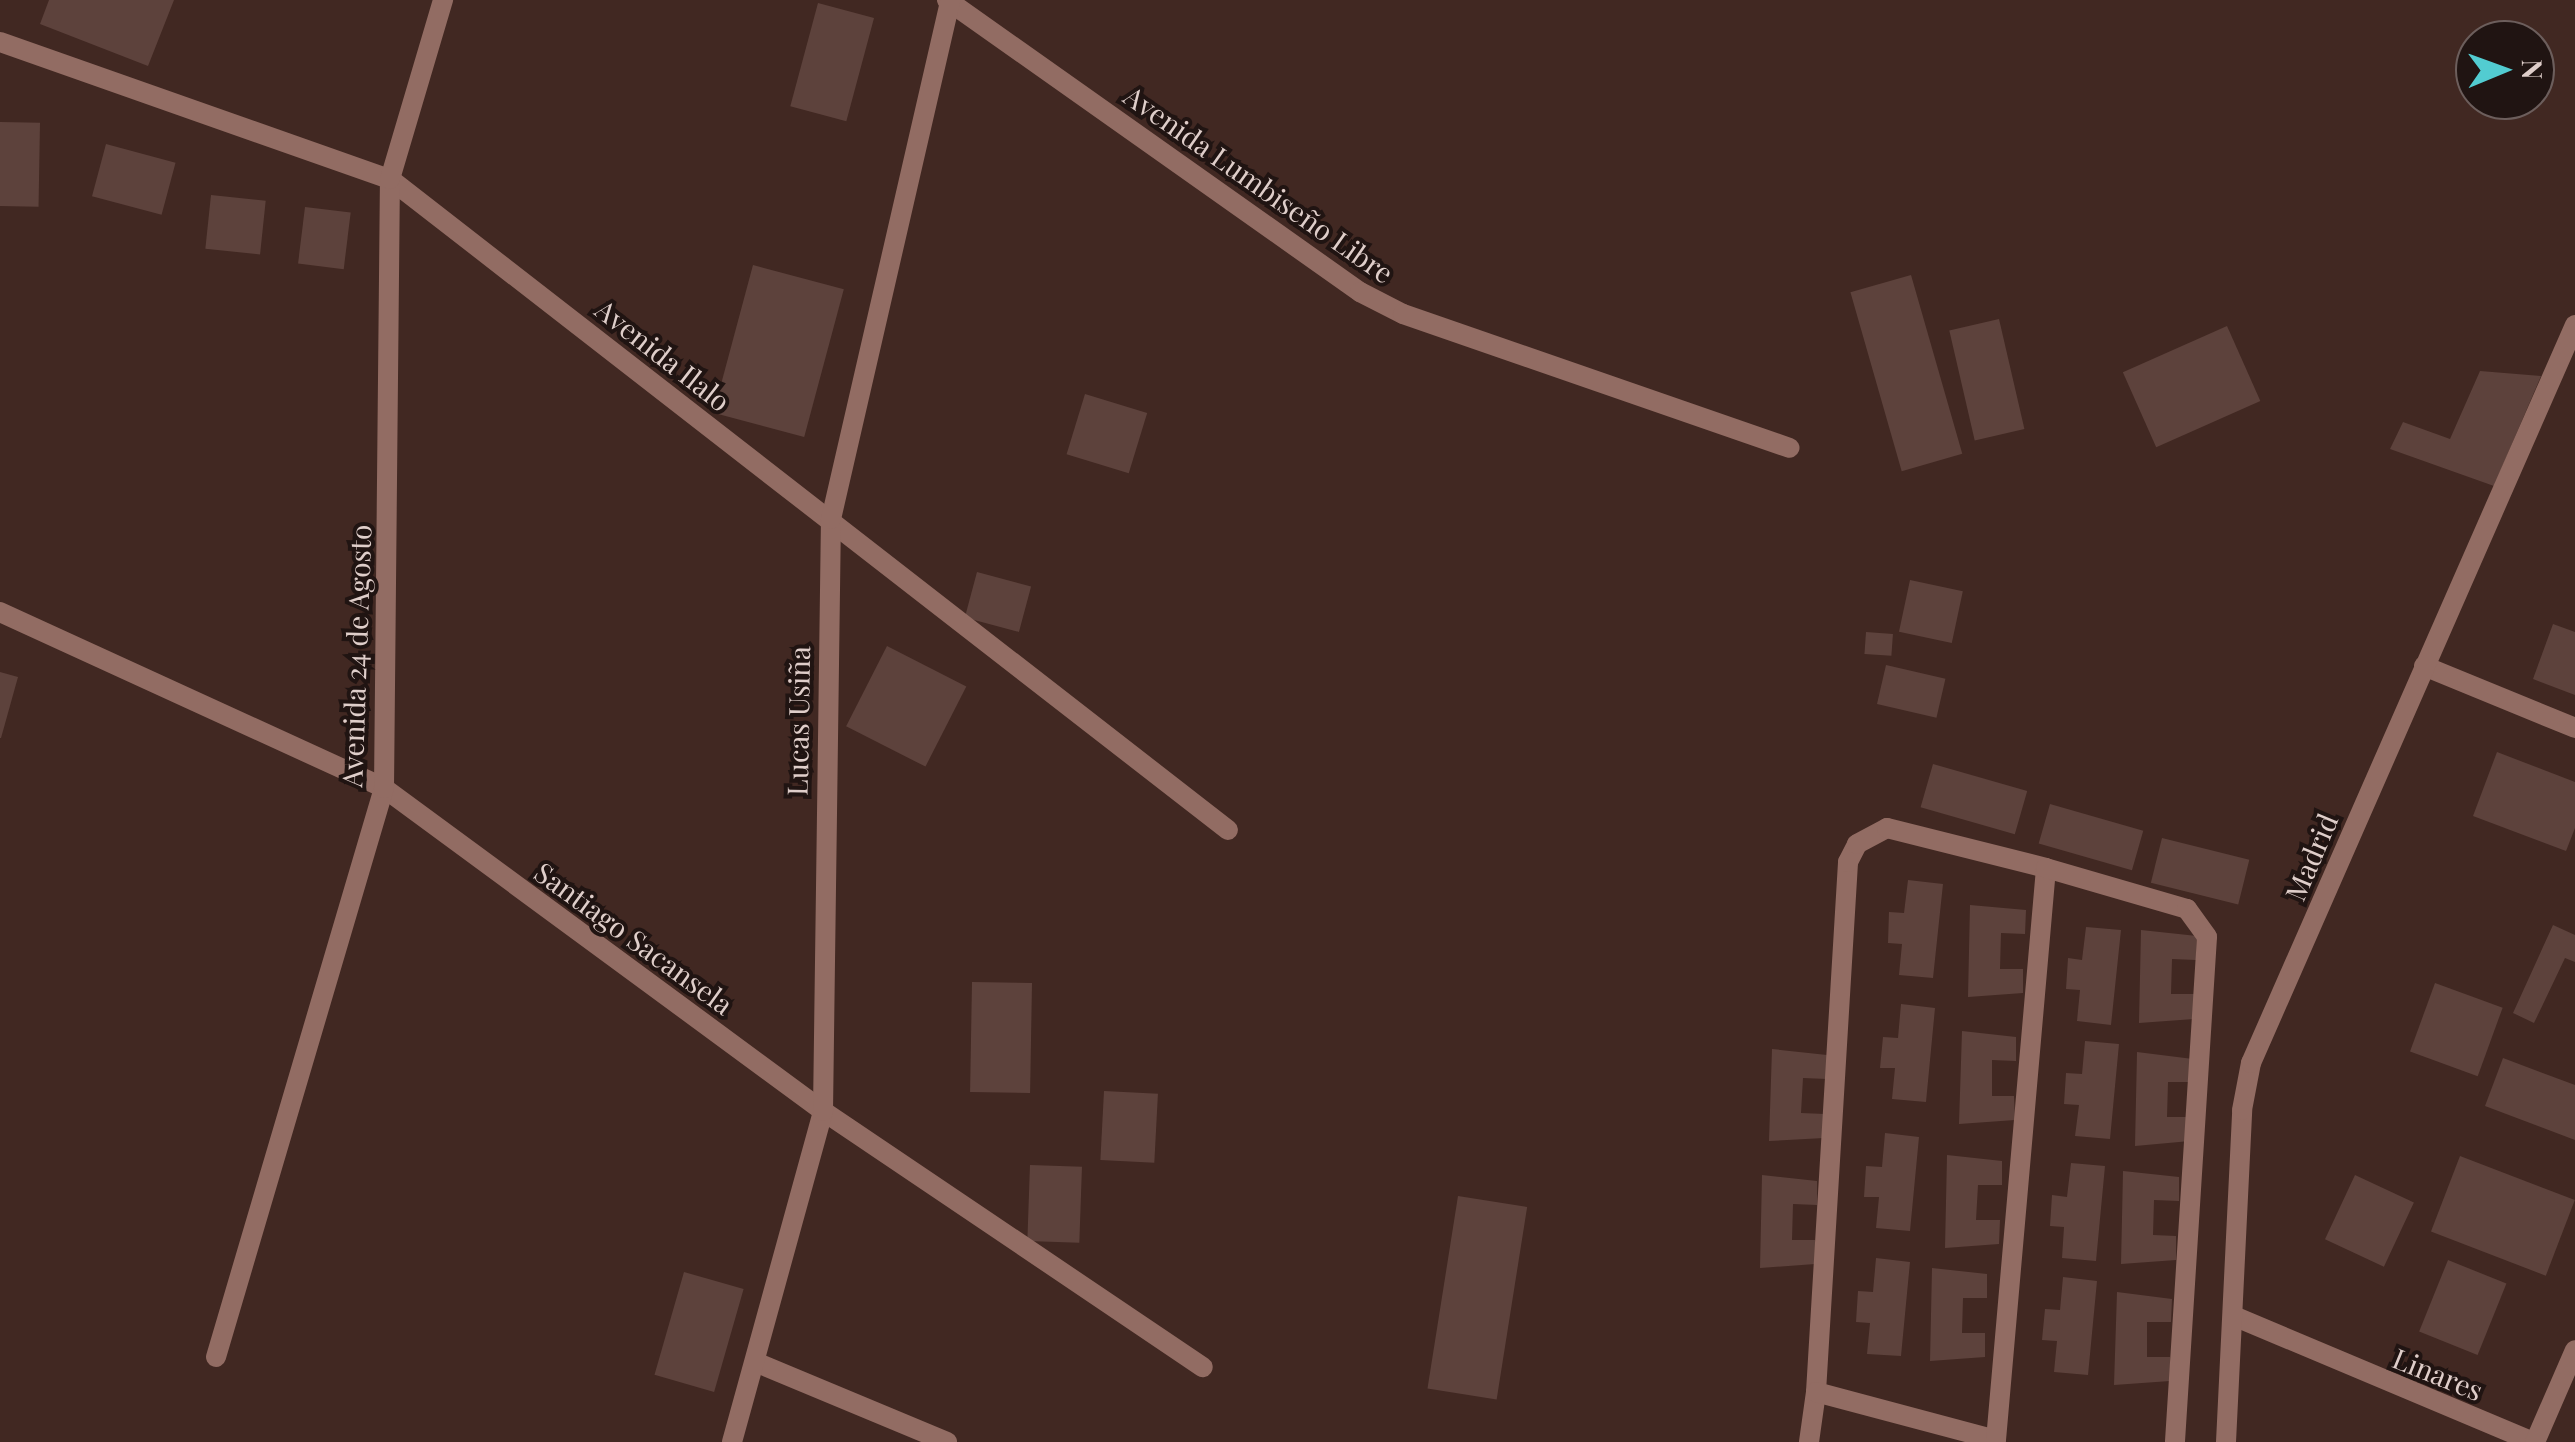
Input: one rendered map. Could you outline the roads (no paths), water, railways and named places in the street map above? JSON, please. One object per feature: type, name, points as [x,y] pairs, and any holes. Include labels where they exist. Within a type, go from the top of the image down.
[{"type":"street","name":"Avenida 24 de Agosto","points":[[216,1357],[384,788],[390,179],[443,0]]},
{"type":"street","name":"Avenida Lumbiseño Libre","points":[[949,1],[1360,292],[1403,314],[1789,448]]},
{"type":"street","name":"Lucas Usiña","points":[[732,1442],[824,1111],[831,520],[949,1]]},
{"type":"street","name":"Avenida Ilalo","points":[[0,42],[390,179],[1228,830]]},
{"type":"street","name":"Madrid","points":[[2226,1442],[2236,1317],[2242,1110],[2252,1063],[2575,325]]},
{"type":"street","name":"Santiago Sacansela","points":[[0,612],[384,788],[824,1111],[1203,1367]]},
{"type":"street","points":[[2424,666],[2575,728]]},
{"type":"street","points":[[1810,1442],[1848,862],[1856,844],[1887,828],[2046,868],[2187,910],[2207,937],[2174,1442]]},
{"type":"street","points":[[1816,1392],[1998,1441],[2046,868]]},
{"type":"street","name":"Linares","points":[[2236,1317],[2321,1358],[2534,1442]]},
{"type":"street","points":[[2534,1442],[2575,1350]]},
{"type":"street","points":[[755,1362],[947,1442]]}]
